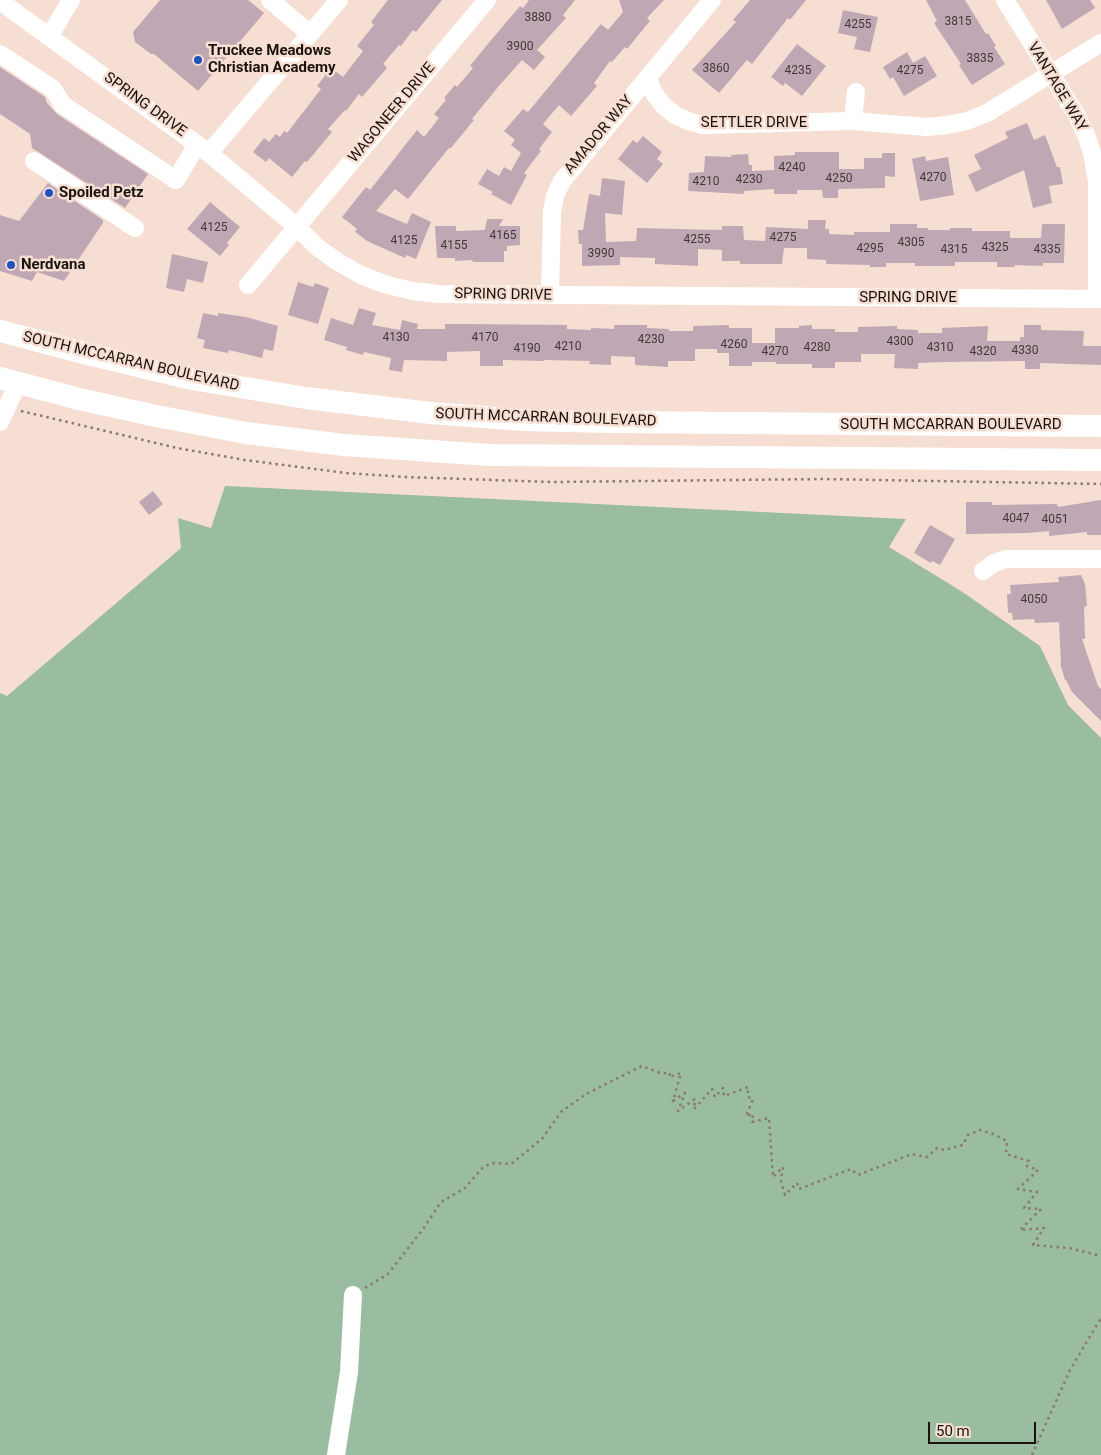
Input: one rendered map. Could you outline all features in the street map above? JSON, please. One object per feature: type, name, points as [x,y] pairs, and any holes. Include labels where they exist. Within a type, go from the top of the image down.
[{"type":"main road","name":"SOUTH MCCARRAN BOULEVARD","points":[[0,331],[192,379],[306,398],[431,413],[523,420],[611,422],[1101,426]]},
{"type":"main road","points":[[9,380],[79,399],[156,416],[246,433],[344,445],[470,454],[612,457],[1101,460]]},
{"type":"street","points":[[49,37],[71,0]]},
{"type":"street","points":[[270,0],[310,34]]},
{"type":"street","points":[[0,54],[53,89],[63,105],[176,180],[339,0]]},
{"type":"street","name":"WAGONEER DRIVE","points":[[248,286],[488,0]]},
{"type":"street","name":"AMADOR WAY","points":[[550,295],[552,212],[555,196],[562,181],[712,0]]},
{"type":"street","name":"VANTAGE WAY","points":[[1005,0],[1077,116],[1087,137],[1098,182],[1099,299]]},
{"type":"street","name":"SPRING DRIVE","points":[[0,1],[203,148],[297,227],[317,247],[361,275],[384,284],[412,291],[439,294],[1099,299]]},
{"type":"street","name":"SETTLER DRIVE","points":[[647,78],[655,95],[664,106],[676,115],[702,125],[853,122],[926,127],[947,126],[967,121],[988,112],[1101,43]]},
{"type":"street","points":[[853,122],[856,92]]},
{"type":"street","points":[[34,160],[135,228]]},
{"type":"street","points":[[0,422],[9,380]]},
{"type":"street","points":[[983,571],[994,562],[1006,559],[1101,559]]},
{"type":"street","points":[[336,1455],[349,1372],[353,1295]]},
{"type":"path","points":[[353,1295],[388,1274],[423,1229],[441,1202],[465,1188],[484,1166],[495,1163],[511,1164],[542,1139],[561,1112],[586,1094],[642,1066],[660,1073],[670,1073],[669,1077],[681,1073],[673,1100],[685,1093],[678,1111],[695,1099],[694,1109],[712,1088],[715,1097],[723,1088],[724,1096],[748,1087],[748,1097],[753,1099],[746,1116],[754,1114],[752,1122],[769,1118],[773,1177],[783,1167],[781,1181],[785,1195],[796,1183],[799,1189],[851,1169],[858,1175],[912,1154],[927,1157],[937,1148],[944,1150],[963,1144],[968,1135],[980,1130],[992,1134],[1007,1141],[1006,1154],[1029,1161],[1027,1166],[1038,1170],[1018,1189],[1037,1192],[1024,1208],[1041,1209],[1020,1230],[1044,1228],[1033,1245],[1069,1248],[1101,1256]]},
{"type":"path","points":[[1032,1455],[1070,1370],[1101,1318]]},
{"type":"green space","points":[[225,486],[906,519],[889,547],[961,591],[1040,646],[1068,705],[1101,738],[1101,1455],[0,1455],[0,693],[7,696],[181,548],[178,518],[211,528]]},
{"type":"building","points":[[160,0],[248,0],[264,13],[198,91],[154,54],[151,54],[135,42],[133,32]]},
{"type":"building","points":[[388,0],[442,0],[416,32],[413,30],[401,46],[399,45],[383,64],[387,68],[362,97],[359,94],[346,111],[328,129],[332,132],[292,177],[269,158],[266,162],[253,152],[264,138],[269,142],[276,134],[280,137],[284,131],[287,133],[321,89],[317,86],[331,68],[343,77],[363,51],[357,46],[374,25],[371,22]]},
{"type":"building","points":[[529,0],[575,0],[563,15],[566,18],[537,50],[545,57],[534,70],[522,60],[408,199],[395,189],[376,211],[407,224],[412,213],[431,222],[416,259],[406,255],[405,258],[367,241],[355,232],[357,229],[342,217],[366,187],[370,190],[417,130],[424,137],[439,118],[434,114],[446,100],[444,98],[455,85],[457,87],[473,68],[470,66],[520,6],[523,8]]},
{"type":"building","points":[[619,0],[664,0],[647,18],[650,21],[627,49],[625,47],[612,62],[610,61],[594,83],[597,86],[571,116],[559,105],[543,124],[552,132],[539,149],[541,151],[524,173],[527,175],[511,205],[491,194],[493,192],[478,184],[487,169],[499,176],[504,167],[511,171],[521,153],[511,145],[515,140],[504,131],[523,109],[528,112],[601,24],[608,30],[623,12]]},
{"type":"building","points":[[750,0],[806,0],[790,20],[788,18],[752,64],[747,60],[719,93],[692,70],[736,22],[733,20]]},
{"type":"building","points":[[926,0],[965,0],[986,34],[988,33],[1005,64],[972,85],[959,65],[961,64],[934,23],[937,21]]},
{"type":"building","points":[[1046,0],[1090,0],[1095,8],[1062,29]]},
{"type":"building","points":[[843,10],[878,17],[870,52],[854,49],[857,37],[838,33]]},
{"type":"building","points":[[797,44],[826,66],[802,96],[785,83],[783,86],[771,77]]},
{"type":"building","points":[[907,52],[913,63],[925,56],[937,76],[904,96],[893,77],[890,79],[883,67]]},
{"type":"building","points":[[0,67],[45,97],[47,103],[57,114],[148,174],[125,208],[32,148],[30,134],[0,114]]},
{"type":"building","points":[[1027,123],[1034,140],[1045,135],[1057,167],[1060,167],[1063,184],[1049,186],[1052,203],[1033,208],[1024,170],[976,192],[968,175],[981,169],[974,155],[1008,138],[1005,132]]},
{"type":"building","points":[[643,136],[662,152],[657,159],[663,164],[647,183],[618,159],[633,140],[637,143]]},
{"type":"building","points":[[795,152],[839,152],[839,169],[864,169],[864,158],[882,158],[882,153],[895,153],[895,177],[885,176],[885,188],[839,189],[838,198],[823,198],[822,190],[797,190],[797,194],[774,194],[774,189],[744,191],[744,194],[688,191],[689,173],[704,172],[705,156],[731,157],[731,155],[748,154],[749,165],[752,165],[752,171],[774,170],[774,156],[795,155]]},
{"type":"building","points":[[925,156],[926,161],[948,157],[954,195],[920,201],[912,159]]},
{"type":"building","points":[[602,178],[625,181],[622,215],[605,213],[606,242],[636,241],[637,228],[722,230],[722,226],[743,226],[744,240],[765,241],[766,227],[808,229],[808,220],[826,220],[825,229],[829,229],[829,234],[854,235],[854,232],[890,232],[890,224],[917,224],[917,228],[928,228],[928,230],[972,228],[972,231],[1010,231],[1010,238],[1041,238],[1042,224],[1065,224],[1064,263],[1043,263],[1043,266],[1015,265],[1015,267],[997,267],[997,262],[955,262],[955,266],[915,266],[915,263],[886,263],[886,267],[870,267],[870,265],[826,264],[826,260],[807,259],[807,248],[784,248],[782,264],[740,264],[740,261],[722,261],[722,250],[698,249],[698,266],[655,264],[655,258],[620,257],[620,265],[582,266],[582,244],[579,244],[578,230],[583,230],[589,194],[600,196]]},
{"type":"building","points":[[48,183],[103,220],[103,223],[64,281],[37,272],[32,281],[0,271],[0,215],[19,221]]},
{"type":"building","points":[[210,202],[240,227],[227,243],[229,245],[220,256],[187,229]]},
{"type":"building","points":[[487,219],[503,219],[499,226],[520,226],[520,245],[507,246],[507,251],[504,251],[504,262],[455,261],[455,258],[437,258],[435,226],[456,226],[456,231],[485,230]]},
{"type":"building","points":[[172,254],[208,262],[203,283],[187,279],[184,292],[166,288]]},
{"type":"building","points":[[298,282],[313,287],[315,283],[329,288],[318,324],[288,315]]},
{"type":"building","points":[[359,308],[376,313],[372,325],[400,330],[402,320],[418,324],[417,329],[445,329],[445,324],[567,325],[567,329],[591,330],[591,328],[614,329],[614,325],[647,325],[647,328],[669,329],[669,331],[693,331],[693,326],[729,325],[729,328],[752,328],[752,343],[775,343],[775,328],[799,328],[799,326],[812,325],[812,329],[835,329],[835,332],[858,332],[858,327],[897,326],[897,329],[918,330],[918,333],[942,333],[942,328],[988,326],[987,341],[1020,341],[1020,337],[1024,337],[1024,325],[1041,325],[1041,330],[1084,331],[1083,346],[1101,346],[1101,365],[1040,363],[1040,369],[1025,369],[1025,361],[945,362],[918,363],[918,369],[894,368],[895,354],[861,354],[861,362],[835,362],[835,368],[812,368],[812,364],[776,364],[776,362],[752,362],[752,366],[729,366],[729,353],[717,353],[717,349],[695,349],[695,361],[668,361],[668,367],[635,365],[635,357],[611,356],[611,365],[589,364],[590,361],[503,360],[503,366],[480,366],[480,351],[447,352],[447,361],[404,360],[402,372],[389,370],[391,358],[364,352],[363,355],[346,350],[347,347],[324,340],[331,318],[353,325]]},
{"type":"building","points":[[203,313],[218,316],[218,313],[246,317],[278,326],[273,351],[264,349],[262,358],[229,350],[228,353],[203,348],[205,340],[197,338]]},
{"type":"building","points":[[153,491],[163,504],[149,515],[139,502]]},
{"type":"building","points":[[1101,500],[1101,535],[1087,535],[1087,532],[1049,536],[1049,531],[966,534],[966,502],[992,502],[992,505],[1057,504],[1058,507]]},
{"type":"building","points":[[930,525],[955,539],[940,565],[932,561],[931,563],[914,553]]},
{"type":"building","points":[[1081,575],[1085,584],[1087,606],[1084,607],[1085,639],[1082,639],[1098,686],[1101,689],[1101,721],[1072,692],[1065,680],[1060,663],[1059,622],[1035,623],[1034,619],[1013,620],[1012,613],[1008,613],[1007,594],[1011,594],[1010,585],[1059,582],[1058,577]]},
{"type":"place","name":"Truckee Meadows Christian Academy","points":[[198,60]]},
{"type":"place","name":"Spoiled Petz","points":[[49,193]]},
{"type":"place","name":"Nerdvana","points":[[11,265]]}]
